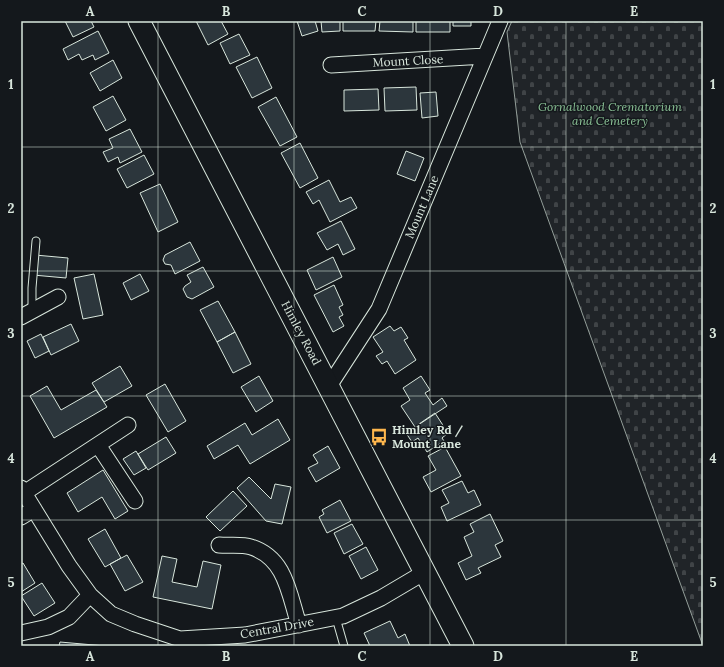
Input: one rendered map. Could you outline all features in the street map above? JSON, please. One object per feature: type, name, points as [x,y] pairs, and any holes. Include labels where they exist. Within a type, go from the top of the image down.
[{"type":"main road","name":"Himley Road","points":[[139,21],[463,646]]},
{"type":"street","name":"Mount Lane","points":[[328,386],[379,309],[500,21]]},
{"type":"street","name":"Mount Close","points":[[331,65],[485,56]]},
{"type":"street","points":[[26,315],[58,297]]},
{"type":"street","points":[[23,491],[128,425]]},
{"type":"street","points":[[98,445],[135,501]]},
{"type":"street","name":"Central Drive","points":[[23,491],[27,513],[90,595],[111,614],[179,643],[245,635],[336,618],[381,598],[424,572]]},
{"type":"street","points":[[219,545],[250,546],[268,555],[281,569],[300,625]]},
{"type":"street","points":[[21,633],[48,627],[69,617],[90,595]]},
{"type":"lane","points":[[26,315],[32,288],[36,241]]},
{"type":"lane","points":[[336,618],[344,646]]},
{"type":"green space","name":"Gornalwood Crematorium and Cemetery","points":[[512,21],[703,21],[703,646],[520,142],[507,32]]},
{"type":"building","points":[[65,21],[91,21],[94,27],[73,37]]},
{"type":"building","points":[[196,21],[221,21],[228,34],[208,45]]},
{"type":"building","points":[[297,21],[315,21],[318,31],[302,36]]},
{"type":"building","points":[[321,21],[340,21],[340,31],[322,32]]},
{"type":"building","points":[[343,21],[376,21],[375,31],[343,31]]},
{"type":"building","points":[[380,21],[413,21],[413,32],[379,31]]},
{"type":"building","points":[[416,21],[450,21],[450,32],[416,32]]},
{"type":"building","points":[[453,21],[471,21],[471,26],[453,26]]},
{"type":"building","points":[[98,31],[109,53],[95,60],[93,55],[82,60],[79,54],[68,60],[63,49]]},
{"type":"building","points":[[239,34],[250,55],[230,64],[220,43]]},
{"type":"building","points":[[257,57],[272,88],[252,98],[236,67]]},
{"type":"building","points":[[113,60],[122,78],[100,91],[90,73]]},
{"type":"building","points":[[416,87],[417,110],[385,111],[384,88]]},
{"type":"building","points":[[378,89],[379,110],[344,111],[344,90]]},
{"type":"building","points":[[436,92],[438,116],[422,118],[420,93]]},
{"type":"building","points":[[113,96],[126,120],[106,131],[93,107]]},
{"type":"building","points":[[276,97],[297,137],[280,146],[258,107]]},
{"type":"building","points":[[130,129],[142,152],[120,163],[118,157],[108,162],[103,152],[113,148],[109,139]]},
{"type":"building","points":[[300,143],[318,178],[300,188],[281,153]]},
{"type":"building","points":[[406,151],[424,158],[415,181],[397,174]]},
{"type":"building","points":[[144,155],[154,174],[127,188],[117,169]]},
{"type":"building","points":[[329,180],[340,202],[351,197],[357,208],[330,222],[319,200],[313,204],[306,192]]},
{"type":"building","points":[[160,184],[178,222],[158,232],[140,193]]},
{"type":"building","points":[[341,221],[355,249],[343,255],[338,244],[327,250],[317,233]]},
{"type":"building","points":[[190,242],[200,261],[175,274],[171,265],[165,264],[163,260],[165,255]]},
{"type":"building","points":[[35,255],[68,258],[66,278],[33,275]]},
{"type":"building","points":[[333,257],[342,277],[316,290],[307,270]]},
{"type":"building","points":[[203,267],[214,287],[192,299],[187,297],[183,289],[191,282],[187,275]]},
{"type":"building","points":[[94,274],[103,315],[83,319],[74,278]]},
{"type":"building","points":[[140,274],[149,291],[131,300],[123,283]]},
{"type":"building","points":[[334,285],[343,305],[339,307],[343,315],[339,317],[344,326],[333,332],[314,295]]},
{"type":"building","points":[[218,301],[235,332],[217,342],[200,310]]},
{"type":"building","points":[[71,324],[79,341],[51,355],[43,337]]},
{"type":"building","points":[[390,326],[394,331],[401,327],[408,338],[404,340],[416,360],[395,374],[387,361],[382,364],[376,356],[383,352],[373,337]]},
{"type":"building","points":[[235,332],[251,364],[233,373],[217,342]]},
{"type":"building","points":[[41,334],[49,351],[35,358],[27,341]]},
{"type":"building","points":[[120,366],[132,386],[104,402],[92,383]]},
{"type":"building","points":[[259,376],[273,401],[256,412],[241,387]]},
{"type":"building","points":[[421,376],[430,390],[425,393],[433,405],[442,398],[447,406],[415,427],[401,406],[410,400],[403,388]]},
{"type":"building","points":[[165,384],[186,421],[168,432],[146,395]]},
{"type":"building","points":[[47,386],[61,410],[96,390],[107,407],[54,438],[30,396]]},
{"type":"building","points":[[435,413],[448,433],[442,438],[444,441],[427,452],[418,438],[412,442],[406,433]]},
{"type":"building","points":[[278,419],[290,440],[250,464],[238,445],[214,459],[207,446],[245,423],[252,435]]},
{"type":"building","points":[[166,437],[176,453],[148,470],[138,454]]},
{"type":"building","points":[[328,446],[340,468],[316,482],[308,468],[318,463],[313,455]]},
{"type":"building","points":[[445,447],[461,476],[431,492],[423,477],[436,470],[428,456]]},
{"type":"building","points":[[136,451],[146,468],[134,475],[123,459]]},
{"type":"building","points":[[103,470],[128,511],[115,519],[102,497],[78,512],[67,493]]},
{"type":"building","points":[[249,477],[271,499],[275,484],[291,487],[282,524],[266,521],[237,488]]},
{"type":"building","points":[[462,481],[468,493],[474,490],[481,505],[447,521],[441,507],[449,503],[442,490]]},
{"type":"building","points":[[233,491],[247,506],[220,531],[206,517]]},
{"type":"building","points":[[340,500],[351,521],[327,533],[319,517],[324,514],[322,510]]},
{"type":"building","points":[[490,514],[503,541],[495,545],[501,557],[478,568],[481,573],[466,580],[458,563],[472,556],[464,537],[474,532],[470,524]]},
{"type":"building","points":[[352,524],[363,544],[344,554],[334,533]]},
{"type":"building","points":[[105,529],[121,558],[105,567],[88,539]]},
{"type":"building","points":[[366,547],[378,570],[361,579],[349,556]]},
{"type":"building","points":[[127,555],[143,582],[125,591],[110,564]]},
{"type":"building","points":[[162,556],[177,559],[172,582],[197,587],[203,561],[221,565],[212,609],[153,597]]},
{"type":"building","points":[[23,563],[35,583],[21,592],[21,564]]},
{"type":"building","points":[[42,583],[55,603],[34,616],[21,596]]},
{"type":"building","points":[[390,621],[398,638],[405,634],[410,646],[370,646],[364,633]]},
{"type":"building","points":[[60,642],[105,646],[59,646]]},
{"type":"place","name":"Himley Rd / Mount Lane","points":[[379,437]]}]
